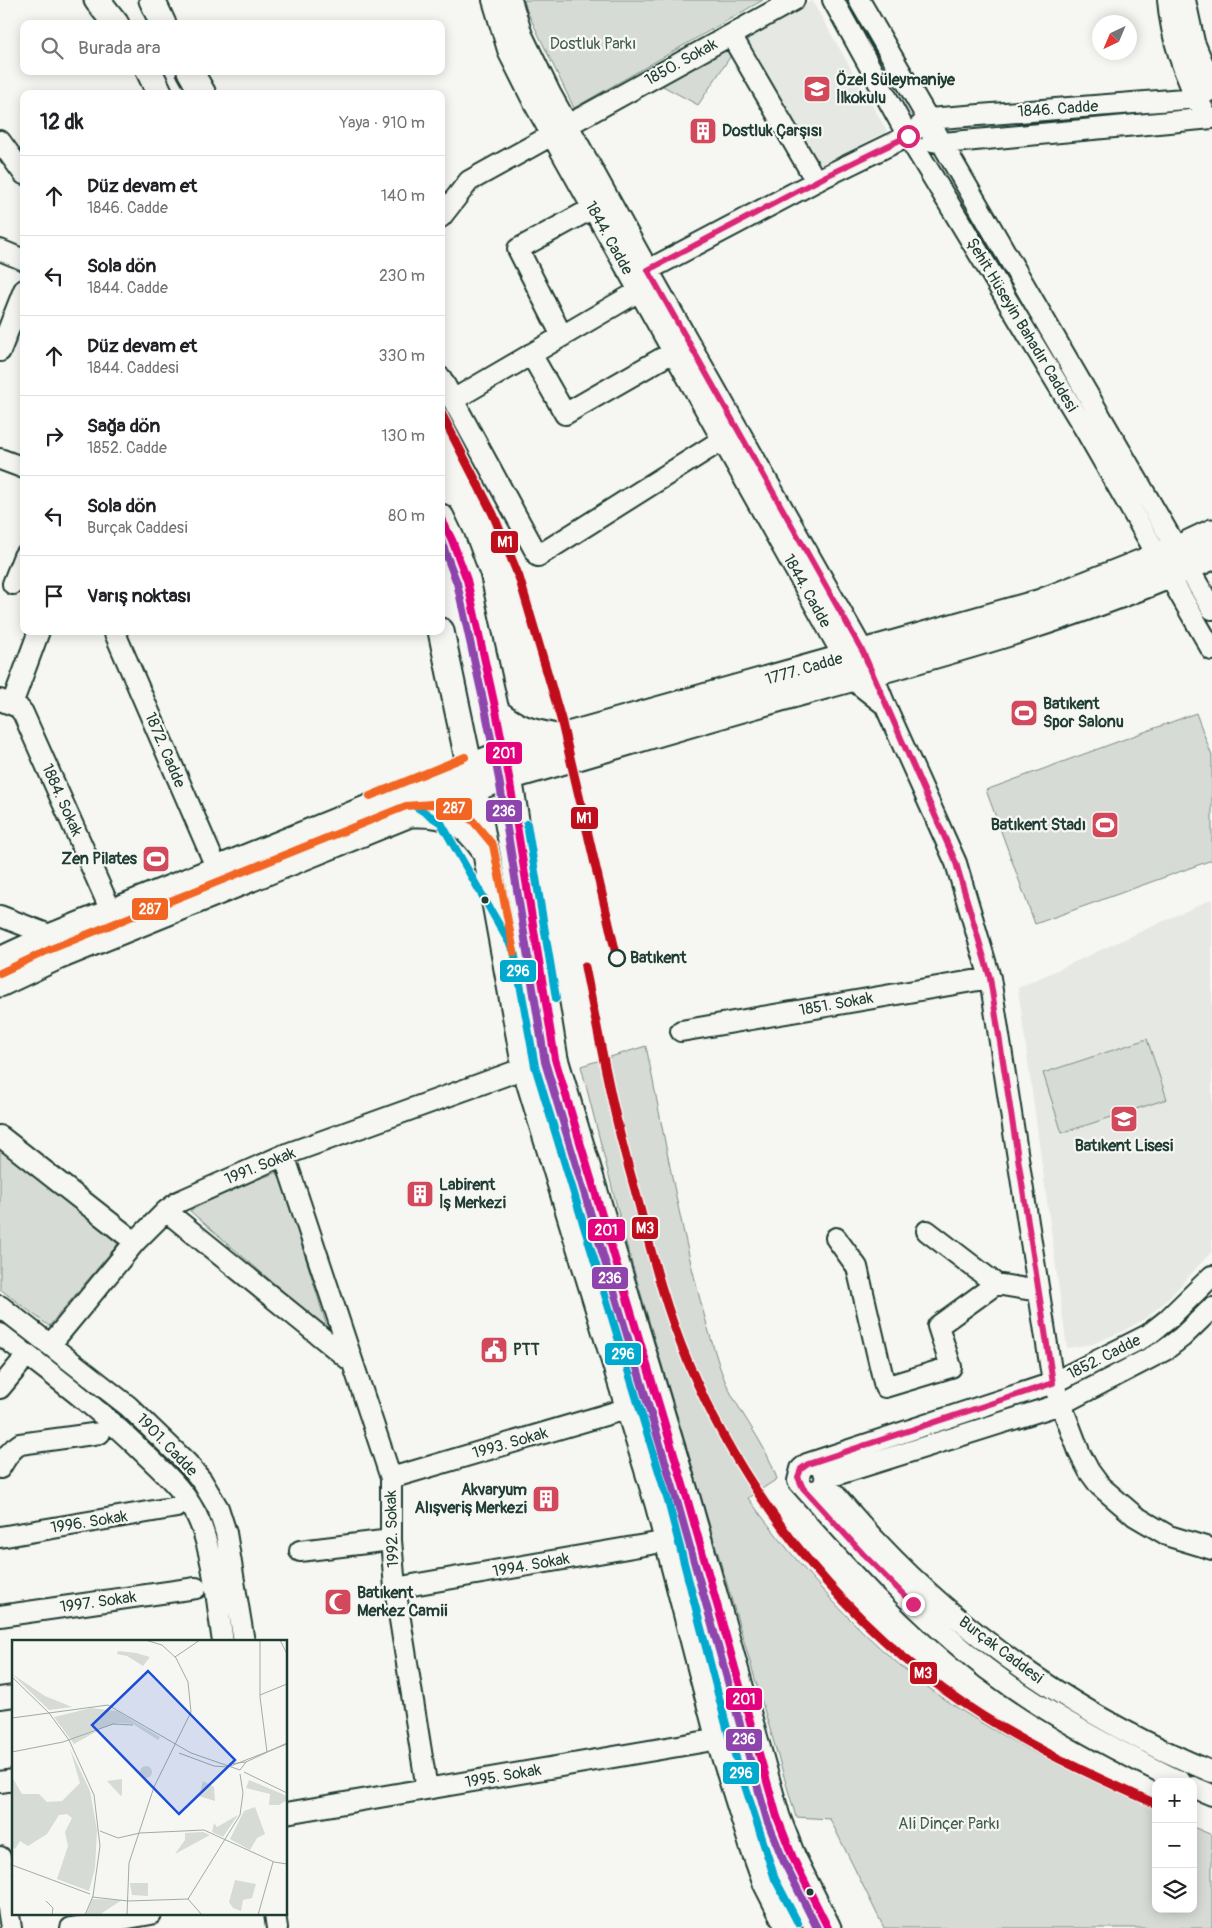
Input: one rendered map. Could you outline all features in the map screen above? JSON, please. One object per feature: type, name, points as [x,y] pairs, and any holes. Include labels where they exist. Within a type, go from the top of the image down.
[{"type":"main road","points":[[97,0],[113,20]]},
{"type":"main road","points":[[117,0],[125,20]]},
{"type":"main road","points":[[152,0],[161,20]]},
{"type":"main road","points":[[151,75],[158,90]]},
{"type":"main road","points":[[192,75],[200,90]]},
{"type":"main road","points":[[445,525],[467,580],[496,711],[507,765],[555,1058],[687,1498],[777,1818],[793,1858],[828,1928]]},
{"type":"main road","name":"1777. Cadde","points":[[507,765],[559,737],[858,665],[981,643],[1050,621],[1174,562],[1212,532]]},
{"type":"main road","name":"1777. Cadde","points":[[1174,562],[1212,557]]},
{"type":"main road","points":[[442,635],[472,777],[525,1068],[668,1541],[719,1739],[766,1883],[789,1928]]},
{"type":"main road","name":"1777. Cadde","points":[[507,765],[858,665]]},
{"type":"main road","points":[[496,711],[514,726],[524,730],[559,737]]},
{"type":"main road","points":[[0,960],[52,936],[217,869],[507,765]]},
{"type":"main road","points":[[0,984],[55,958],[410,814],[472,777]]},
{"type":"main road","points":[[410,814],[430,814],[452,818],[466,828],[485,851]]},
{"type":"street","name":"1844. Cadde","points":[[493,0],[509,53],[534,103],[560,130],[640,280],[858,665]]},
{"type":"street","name":"1844. Cadde","points":[[511,0],[522,35],[593,208],[640,280],[673,352],[722,440],[858,665],[885,705],[956,863],[990,978]]},
{"type":"street","name":"1850. Sokak","points":[[446,212],[469,181],[794,0]]},
{"type":"street","name":"Şehit Hüseyin Bahadır Caddesi","points":[[833,0],[908,136],[1153,546],[1174,562],[1212,609]]},
{"type":"street","name":"Şehit Hüseyin Bahadır Caddesi","points":[[858,0],[943,143],[1174,562],[1212,650]]},
{"type":"street","points":[[1168,0],[1169,13],[1178,51],[1207,91]]},
{"type":"street","points":[[1185,0],[1207,91],[1211,120]]},
{"type":"street","points":[[731,35],[816,181]]},
{"type":"street","name":"1846. Cadde","points":[[928,119],[1207,91]]},
{"type":"street","points":[[453,400],[562,336],[640,280],[816,181],[908,136],[928,119]]},
{"type":"street","name":"1846. Cadde","points":[[908,136],[943,143],[1211,120]]},
{"type":"street","points":[[0,141],[20,168]]},
{"type":"street","points":[[562,336],[518,249],[593,208]]},
{"type":"street","points":[[0,250],[20,258]]},
{"type":"street","points":[[0,351],[20,300]]},
{"type":"street","points":[[531,354],[565,414],[673,352]]},
{"type":"street","points":[[445,385],[538,556],[722,440]]},
{"type":"street","points":[[0,459],[20,466]]},
{"type":"street","points":[[12,583],[20,565]]},
{"type":"street","points":[[4,704],[37,635]]},
{"type":"street","name":"1872. Cadde","points":[[116,635],[217,869]]},
{"type":"street","name":"1884. Sokak","points":[[4,704],[20,709],[23,713],[111,912]]},
{"type":"street","points":[[0,916],[52,936]]},
{"type":"street","points":[[990,978],[1053,1383],[1061,1404],[1084,1463],[1094,1480],[1108,1494],[1155,1530],[1186,1542],[1212,1549]]},
{"type":"street","name":"1851. Sokak","points":[[682,1031],[990,978]]},
{"type":"street","name":"1991. Sokak","points":[[50,1345],[135,1242],[166,1211],[188,1196],[284,1155],[525,1068]]},
{"type":"street","points":[[0,1136],[135,1242]]},
{"type":"street","name":"1992. Sokak","points":[[284,1155],[391,1478],[395,1588],[427,1789]]},
{"type":"street","points":[[166,1211],[352,1362]]},
{"type":"street","points":[[926,1230],[996,1284],[1039,1291]]},
{"type":"street","points":[[836,1238],[857,1267],[885,1387],[952,1367],[938,1326],[996,1284]]},
{"type":"street","name":"1852. Cadde","points":[[808,1464],[1053,1383],[1148,1334],[1167,1320],[1212,1276]]},
{"type":"street","name":"1901. Cadde","points":[[0,1306],[133,1410],[188,1464],[208,1489],[218,1508],[226,1533],[244,1640]]},
{"type":"street","name":"1852. Cadde","points":[[825,1480],[1061,1404],[1165,1350],[1182,1337],[1212,1308]]},
{"type":"street","name":"1901. Cadde","points":[[0,1334],[106,1416],[170,1478],[184,1495],[200,1521],[208,1547],[223,1640]]},
{"type":"street","points":[[0,1388],[20,1365]]},
{"type":"street","name":"1993. Sokak","points":[[391,1478],[629,1408]]},
{"type":"street","points":[[0,1468],[8,1454],[20,1444],[100,1432]]},
{"type":"street","points":[[808,1464],[816,1464],[825,1473],[825,1480],[819,1490],[806,1490],[800,1485],[798,1477],[801,1469],[808,1464]]},
{"type":"street","name":"Burçak Caddesi","points":[[825,1480],[878,1543],[946,1607],[1002,1654],[1057,1692],[1108,1722],[1212,1772]]},
{"type":"street","name":"Burçak Caddesi","points":[[806,1490],[863,1554],[913,1604],[987,1668],[1027,1697],[1082,1731],[1173,1778]]},
{"type":"street","name":"1996. Sokak","points":[[0,1537],[178,1507]]},
{"type":"street","points":[[300,1551],[392,1540]]},
{"type":"street","name":"1994. Sokak","points":[[395,1588],[668,1541]]},
{"type":"street","name":"1997. Sokak","points":[[0,1616],[196,1588]]},
{"type":"street","name":"1995. Sokak","points":[[288,1813],[719,1739]]},
{"type":"street","points":[[1197,1789],[1212,1795]]},
{"type":"street","points":[[4,1862],[11,1928]]},
{"type":"street","points":[[71,1928],[140,1916]]},
{"type":"shaded area","name":"Özel Süleymaniye İlkokulu","points":[[812,1],[887,131],[816,169],[747,46],[749,34]]},
{"type":"shaded area","name":"Batıkent Lisesi","points":[[1212,899],[1212,1251],[1169,1298],[1146,1318],[1121,1332],[1092,1344],[1067,1348],[1018,988]]},
{"type":"green space","name":"Dostluk Parkı","points":[[524,0],[763,0],[574,108],[527,11]]},
{"type":"green space","points":[[733,43],[736,48],[698,105],[661,85]]},
{"type":"green space","name":"Batıkent Stadı","points":[[1196,713],[1212,756],[1212,860],[1035,924],[986,790]]},
{"type":"green space","points":[[1147,1039],[1167,1099],[1062,1133],[1043,1073]]},
{"type":"green space","name":"Ali Dinçer Parkı","points":[[646,1046],[687,1248],[720,1368],[733,1397],[765,1450],[777,1479],[748,1498],[789,1551],[856,1625],[906,1670],[933,1691],[1013,1741],[1152,1808],[1152,1913],[1197,1913],[1197,1829],[1212,1835],[1212,1928],[884,1928],[830,1819],[796,1817],[628,1250],[581,1066]]},
{"type":"green space","points":[[0,1147],[118,1244],[49,1326],[0,1289]]},
{"type":"green space","points":[[279,1172],[328,1330],[190,1211],[235,1187]]},
{"type":"transit line","name":"M1","points":[[445,421],[493,514],[519,577],[561,719],[617,958]]},
{"type":"transit line","name":"201","points":[[445,526],[467,580],[496,711],[509,777],[555,1059],[687,1498],[777,1817],[793,1858],[828,1928]]},
{"type":"transit line","name":"236","points":[[445,552],[457,583],[499,779],[545,1062],[677,1501],[767,1820],[784,1862],[817,1928]]},
{"type":"transit line","name":"287","points":[[370,796],[465,757]]},
{"type":"transit line","name":"287","points":[[0,973],[51,949],[406,806],[431,804],[456,809],[473,821],[493,845],[514,952]]},
{"type":"transit line","name":"296","points":[[415,806],[441,823],[514,951],[535,1066],[668,1501],[729,1736],[775,1879],[798,1923]]},
{"type":"transit line","name":"296","points":[[527,824],[556,998]]},
{"type":"transit line","name":"M3","points":[[585,967],[621,1140],[667,1305],[680,1343],[710,1409],[735,1455],[763,1500],[828,1583],[864,1621],[902,1656],[943,1689],[1019,1738],[1073,1766],[1152,1802]]},
{"type":"place","name":"Özel Süleymaniye İlkokulu","points":[[817,89]]},
{"type":"place","name":"Dostluk Çarşısı","points":[[703,131]]},
{"type":"place","name":"Batıkent Spor Salonu","points":[[1024,713]]},
{"type":"place","name":"Batıkent Stadı","points":[[1105,825]]},
{"type":"place","name":"Zen Pilates","points":[[156,859]]},
{"type":"place","name":"Batıkent","points":[[617,958]]},
{"type":"place","name":"Batıkent Lisesi","points":[[1124,1119]]},
{"type":"place","name":"Labirent İş Merkezi","points":[[420,1194]]},
{"type":"place","name":"PTT","points":[[494,1350]]},
{"type":"place","name":"Akvaryum Alışveriş Merkezi","points":[[546,1499]]},
{"type":"place","name":"Batıkent Merkez Camii","points":[[338,1602]]},
{"type":"route","points":[[908,136],[826,176],[648,270],[863,652],[871,674],[956,863],[990,978],[1053,1383],[808,1464],[801,1469],[798,1477],[800,1485],[863,1554],[913,1604]]}]
